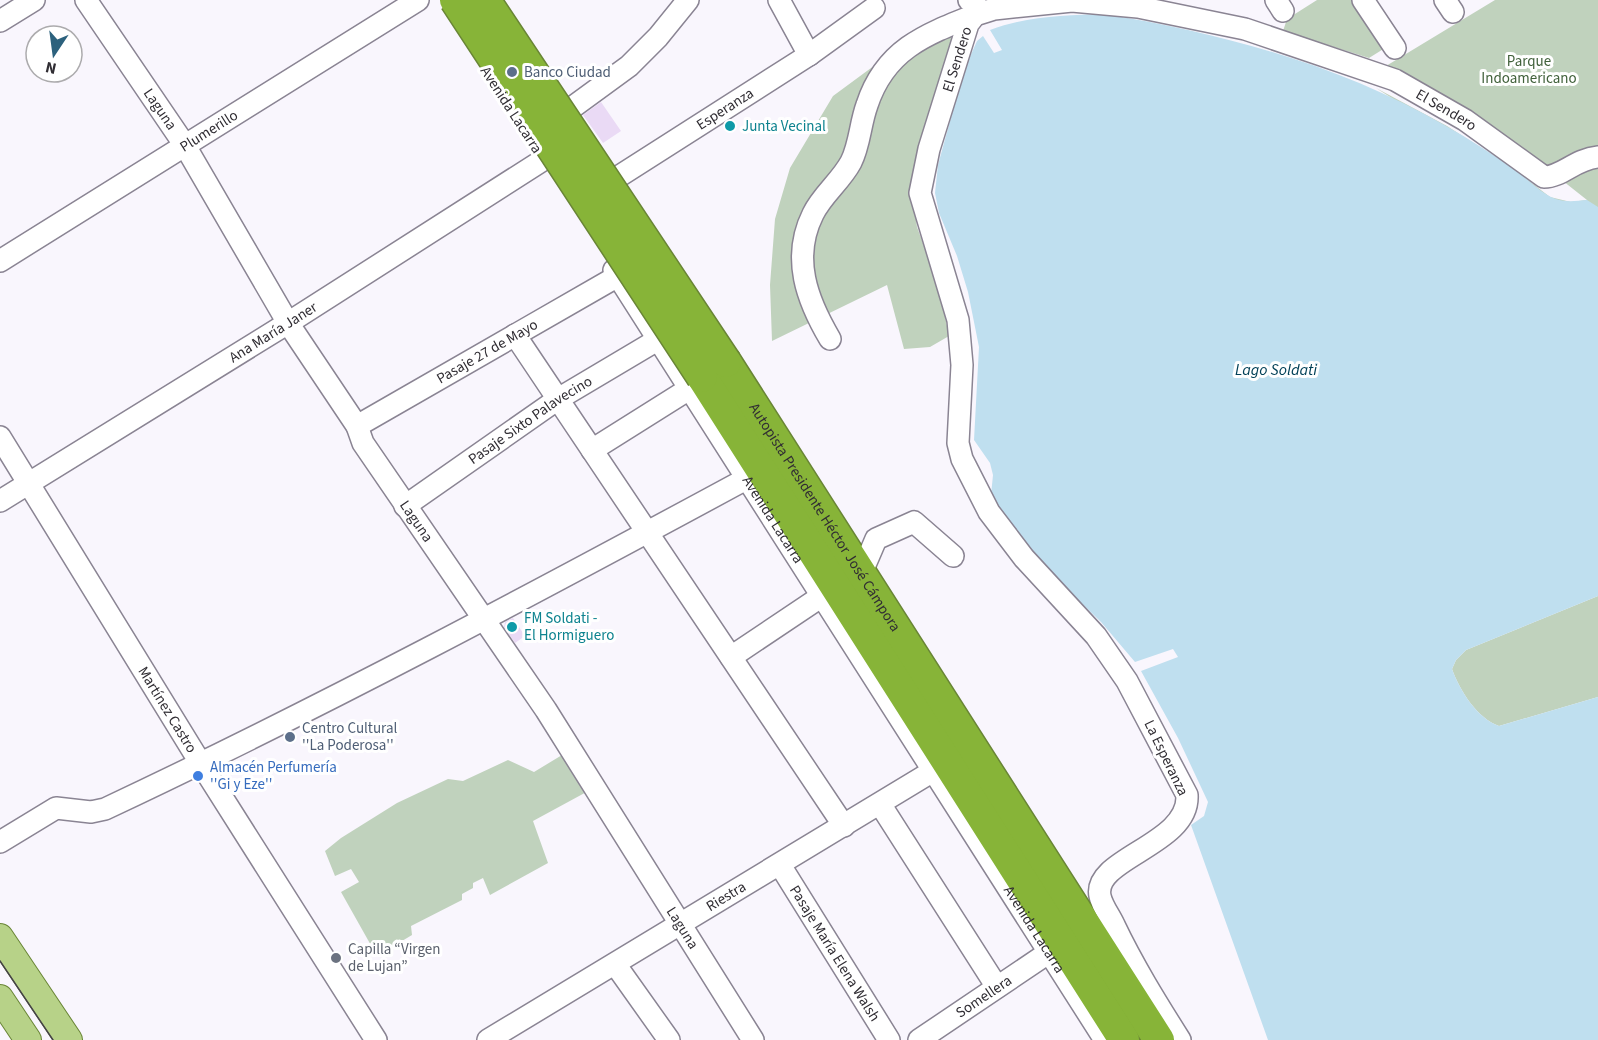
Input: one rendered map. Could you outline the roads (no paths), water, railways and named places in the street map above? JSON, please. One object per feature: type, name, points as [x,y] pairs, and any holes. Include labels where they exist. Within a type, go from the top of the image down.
[{"type":"highway","name":"Autopista Presidente Héctor José Cámpora","points":[[455,0],[706,376],[1124,1040]]},
{"type":"highway","name":"Autopista Presidente Héctor José Cámpora","points":[[485,0],[706,376],[861,574],[1159,1040]]},
{"type":"main road","points":[[0,937],[69,1040]]},
{"type":"main road","points":[[0,998],[28,1040]]},
{"type":"street","points":[[0,21],[34,0]]},
{"type":"street","name":"Laguna","points":[[86,0],[184,144],[288,323],[357,426],[363,443],[546,710],[753,1040]]},
{"type":"street","name":"Plumerillo","points":[[0,261],[418,0]]},
{"type":"street","name":"Avenida Lacarra","points":[[440,0],[659,339],[706,376],[746,479],[1105,1040]]},
{"type":"street","points":[[528,139],[629,66],[658,37],[688,0]]},
{"type":"street","points":[[779,0],[809,55]]},
{"type":"street","points":[[1363,0],[1395,48]]},
{"type":"street","name":"El Sendero","points":[[968,475],[958,443],[962,365],[958,320],[920,193],[929,149],[972,4],[994,9],[1072,1],[1138,7],[1193,16],[1266,36],[1395,80],[1465,120],[1544,177],[1555,175],[1584,158],[1598,157]]},
{"type":"street","points":[[830,339],[802,277],[803,244],[813,213],[850,164],[856,150],[867,103],[890,62],[972,4]]},
{"type":"street","name":"Esperanza","points":[[573,206],[809,55],[874,8]]},
{"type":"street","name":"Ana María Janer","points":[[0,501],[288,323],[543,160]]},
{"type":"street","name":"Pasaje 27 de Mayo","points":[[357,426],[618,276]]},
{"type":"street","points":[[515,335],[844,826]]},
{"type":"street","name":"Pasaje Sixto Palavecino","points":[[405,506],[558,399],[659,339]]},
{"type":"street","points":[[592,450],[706,376]]},
{"type":"street","name":"Martínez Castro","points":[[0,437],[201,764],[376,1040]]},
{"type":"street","name":"La Esperanza","points":[[968,475],[989,512],[1024,558],[1096,636],[1127,681],[1187,795],[1187,804],[1181,817],[1163,837],[1109,872],[1101,883],[1100,895],[1127,953],[1180,1040]]},
{"type":"street","points":[[0,842],[56,808],[91,812],[105,809],[201,764],[483,620],[746,479]]},
{"type":"street","points":[[861,574],[876,539],[914,522],[953,556]]},
{"type":"street","points":[[731,657],[822,596]]},
{"type":"street","name":"Riestra","points":[[488,1040],[933,771]]},
{"type":"street","points":[[880,804],[997,987]]},
{"type":"street","name":"Pasaje María Elena Walsh","points":[[780,865],[889,1040]]},
{"type":"street","name":"Somellera","points":[[919,1040],[1048,953]]},
{"type":"street","points":[[615,964],[669,1040]]},
{"type":"water","name":"Lago Soldati","points":[[1105,14],[1238,42],[1323,69],[1406,104],[1446,126],[1498,158],[1551,197],[1564,201],[1587,200],[1598,207],[1598,596],[1466,650],[1456,660],[1452,669],[1470,703],[1484,717],[1499,726],[1598,697],[1598,1040],[1268,1040],[1191,825],[1204,816],[1208,802],[1178,738],[1141,671],[1178,657],[1173,649],[1135,662],[1101,622],[1016,540],[991,495],[993,475],[990,463],[974,440],[979,347],[968,292],[957,256],[939,213],[935,193],[938,165],[959,88],[977,41],[983,36],[994,53],[1002,50],[990,30],[1004,25],[1033,19]]},
{"type":"tram line","points":[[0,961],[53,1040]]},
{"type":"place","name":"Banco Ciudad","points":[[512,72]]},
{"type":"place","name":"Junta Vecinal","points":[[730,126]]},
{"type":"place","name":"FM Soldati - El Hormiguero","points":[[512,627]]},
{"type":"place","name":"Centro Cultural ''La Poderosa''","points":[[290,737]]},
{"type":"place","name":"Almacén Perfumería ''Gi y Eze''","points":[[198,776]]},
{"type":"place","name":"Capilla “Virgen de Lujan”","points":[[336,958]]},
{"type":"park label","name":"Parque Indoamericano","points":[[1529,70]]}]
